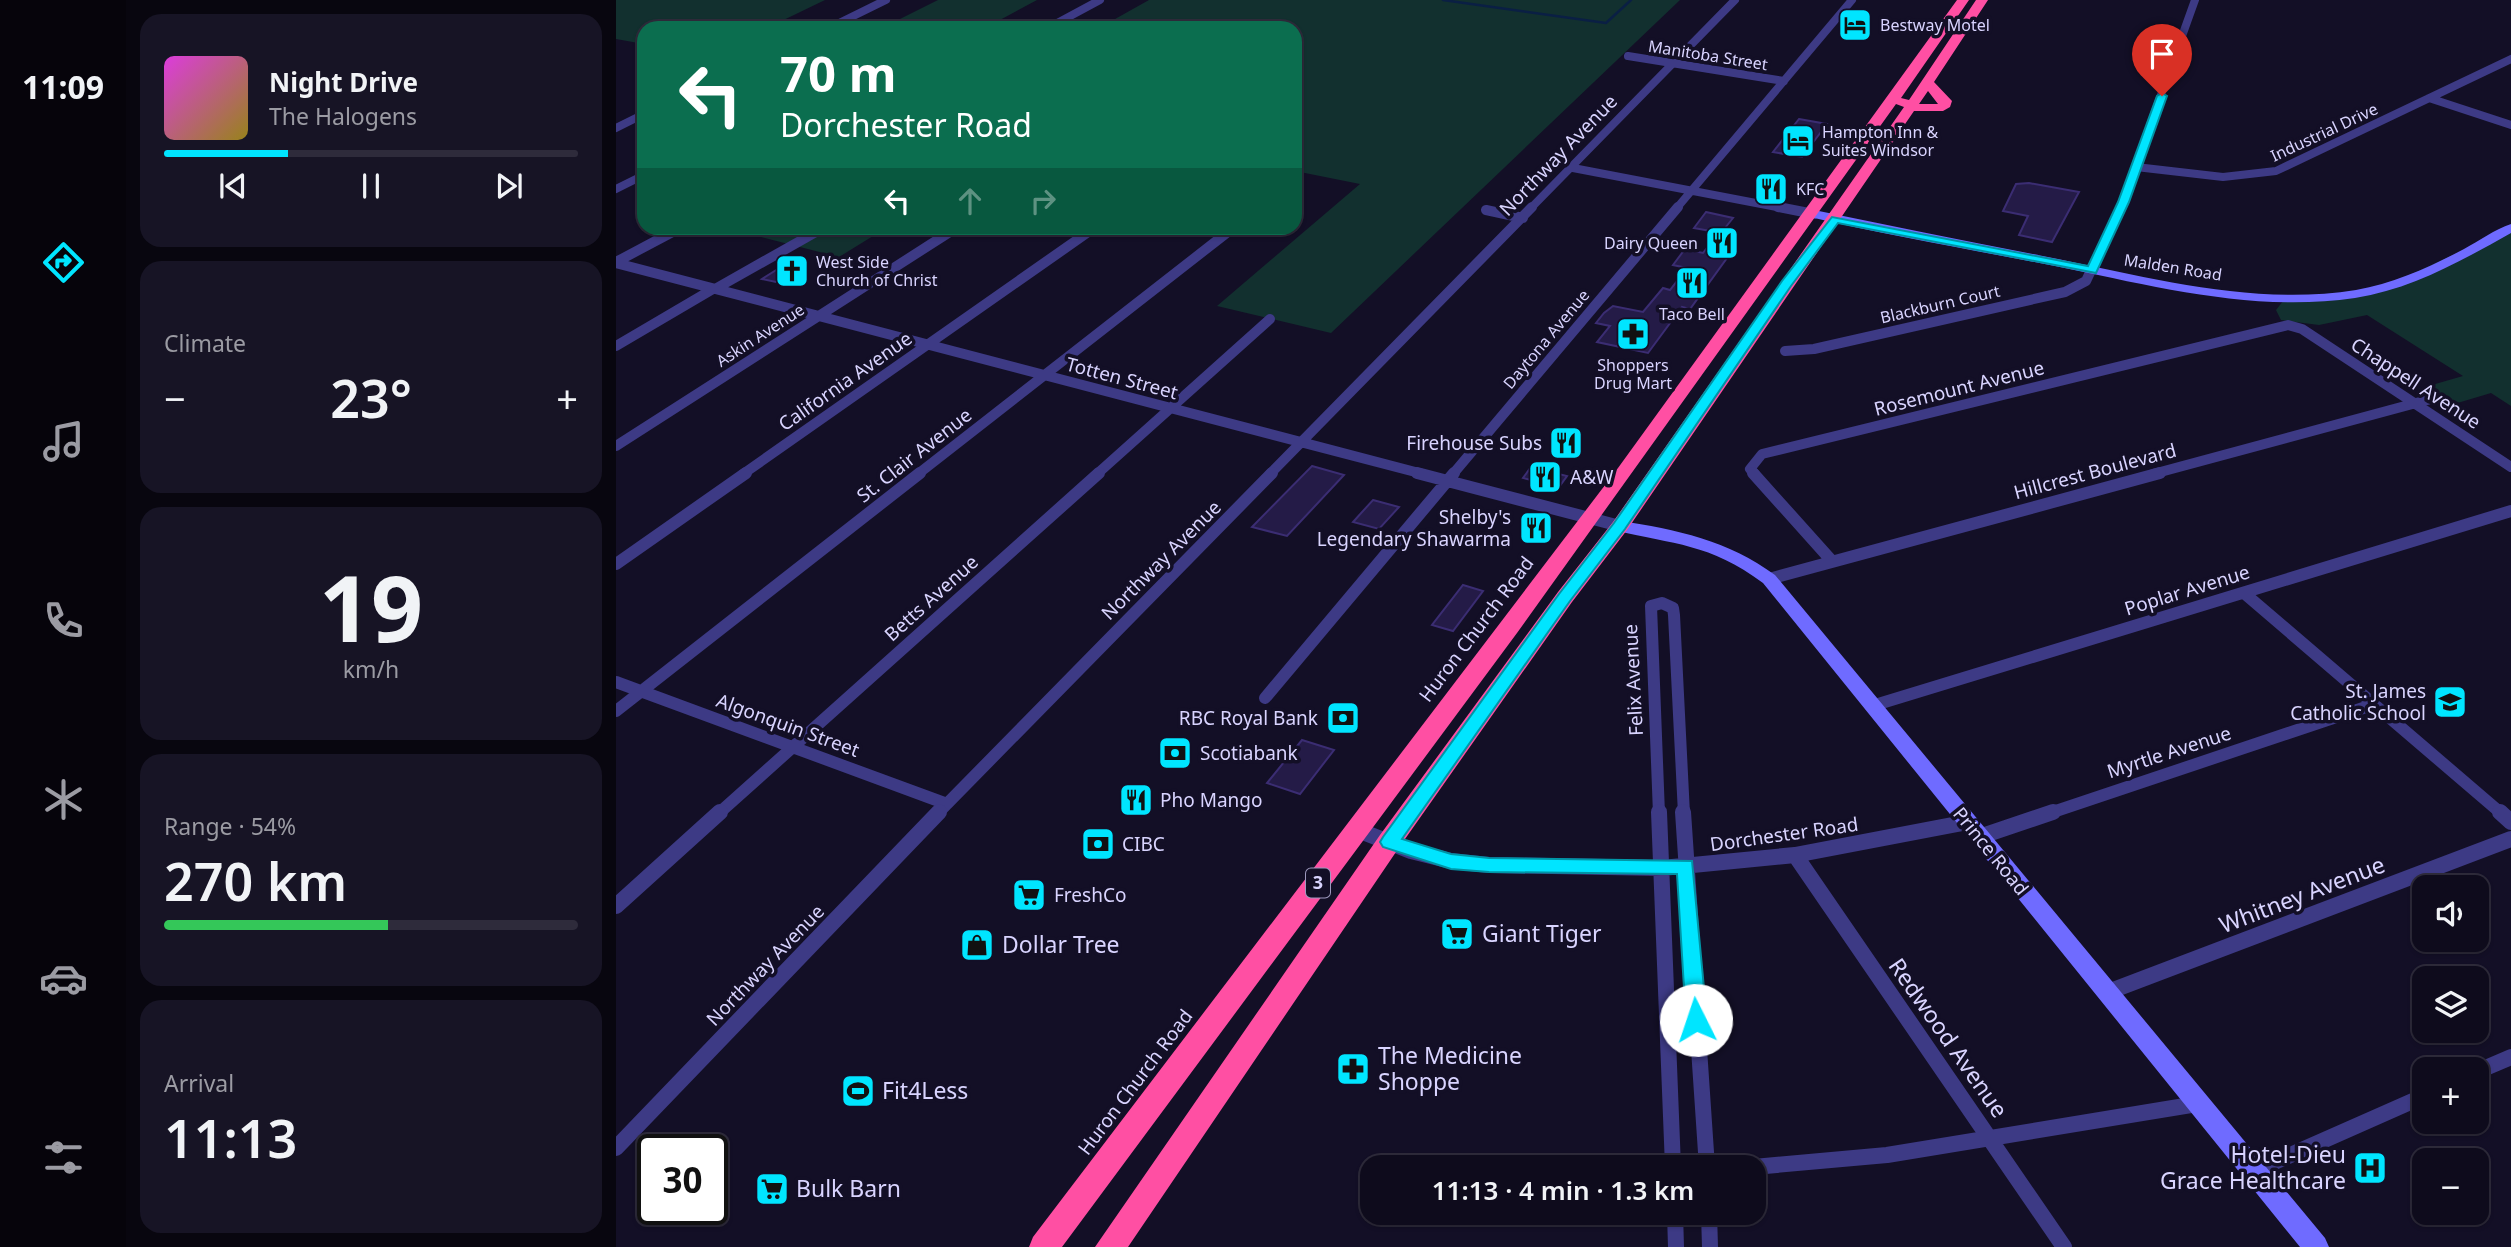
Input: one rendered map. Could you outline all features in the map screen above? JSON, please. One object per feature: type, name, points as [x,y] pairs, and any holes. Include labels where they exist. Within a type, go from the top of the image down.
[{"type":"highway","name":"Huron Church Road","points":[[1044,1247],[1592,519],[1814,215],[1963,0]]},
{"type":"highway","name":"3","points":[[1110,1247],[1389,842],[1564,597],[1620,526],[1786,284],[1836,219],[1982,0]]},
{"type":"highway","points":[[1894,99],[1928,110],[1943,107],[1945,101],[1927,82]]},
{"type":"main road","name":"Malden Road","points":[[1814,215],[2166,285],[2241,295],[2325,296],[2397,284],[2447,263],[2511,228]]},
{"type":"main road","name":"Prince Road","points":[[1620,526],[1714,547],[1749,563],[1769,579],[1875,705],[1973,829],[2316,1247]]},
{"type":"street","points":[[844,21],[886,0]]},
{"type":"street","points":[[1061,21],[1100,0]]},
{"type":"street","name":"Northway Avenue","points":[[616,1148],[947,804],[1735,0]]},
{"type":"street","name":"Daytona Avenue","points":[[1265,698],[1852,0]]},
{"type":"street","points":[[2092,270],[2136,167],[2195,0]]},
{"type":"street","name":"Manitoba Street","points":[[1628,56],[1784,81]]},
{"type":"street","name":"Industrial Drive","points":[[2136,167],[2195,177],[2252,177],[2276,171],[2511,59]]},
{"type":"street","points":[[2429,98],[2511,125]]},
{"type":"street","points":[[616,128],[637,118]]},
{"type":"street","name":"Malden Road","points":[[1573,168],[1814,215]]},
{"type":"street","points":[[616,189],[637,178]]},
{"type":"street","points":[[1486,210],[1524,218]]},
{"type":"street","points":[[616,263],[667,235]]},
{"type":"street","points":[[616,346],[810,235]]},
{"type":"street","name":"Askin Avenue","points":[[616,446],[945,235]]},
{"type":"street","name":"California Avenue","points":[[616,564],[1084,235]]},
{"type":"street","name":"St. Clair Avenue","points":[[616,711],[1224,235]]},
{"type":"street","name":"Totten Street","points":[[616,263],[1620,526]]},
{"type":"street","name":"Blackburn Court","points":[[1786,351],[1814,349],[2065,292],[2086,281],[2092,270]]},
{"type":"street","name":"Betts Avenue","points":[[616,906],[1270,319]]},
{"type":"street","name":"Rosemount Avenue","points":[[1831,560],[1750,469],[1762,454],[2288,325],[2302,329]]},
{"type":"street","name":"Chappell Avenue","points":[[2302,329],[2511,467]]},
{"type":"street","name":"Hillcrest Boulevard","points":[[1769,579],[2431,399]]},
{"type":"street","name":"Poplar Avenue","points":[[1875,705],[2511,511]]},
{"type":"street","points":[[2244,593],[2511,822]]},
{"type":"street","name":"Felix Avenue","points":[[1673,1155],[1651,611],[1651,606],[1662,603],[1673,608],[1674,615],[1685,866],[1706,1155]]},
{"type":"street","name":"Algonquin Street","points":[[616,682],[947,804]]},
{"type":"street","name":"Myrtle Avenue","points":[[1973,829],[2372,705]]},
{"type":"street","name":"Dorchester Road","points":[[1358,830],[1451,861],[1489,865],[1662,868],[1795,855],[1973,829]]},
{"type":"street","name":"Whitney Avenue","points":[[2108,992],[2511,839]]},
{"type":"street","name":"Redwood Avenue","points":[[1795,855],[2064,1247]]},
{"type":"street","points":[[2489,1066],[2511,1057]]},
{"type":"street","points":[[2254,1171],[2412,1101]]},
{"type":"street","points":[[1766,1166],[1887,1155],[2197,1104]]},
{"type":"street","points":[[1675,1225],[1676,1247]]},
{"type":"street","points":[[1709,1225],[1710,1247]]},
{"type":"green space","points":[[616,0],[825,0],[782,21],[637,21],[637,43],[616,39]]},
{"type":"green space","points":[[938,0],[1037,0],[998,21],[896,21]]},
{"type":"green space","points":[[1149,0],[1680,0],[1331,333],[1217,306],[1360,184],[1302,172],[1302,21],[1112,21]]},
{"type":"green space","points":[[2511,228],[2511,406],[2491,393],[2444,407],[2418,389],[2463,376],[2367,315],[2319,325],[2281,320],[2276,310],[2287,296],[2336,295],[2384,287]]},
{"type":"green space","points":[[754,235],[875,235],[839,257]]},
{"type":"building","name":"Hampton Inn & Suites Windsor","points":[[1799,119],[1827,124],[1802,157],[1773,152]]},
{"type":"building","points":[[2029,183],[2079,192],[2052,242],[2019,235],[2028,216],[2003,211],[2016,184]]},
{"type":"building","points":[[1706,212],[1733,218],[1721,233],[1694,228]]},
{"type":"building","points":[[1716,236],[1736,240],[1724,257],[1727,258],[1690,309],[1682,307],[1648,353],[1597,342],[1610,326],[1596,323],[1604,313],[1613,306],[1643,312],[1663,288],[1670,290],[1687,268],[1673,265],[1685,249],[1703,253]]},
{"type":"building","name":"West Side Church of Christ","points":[[789,262],[803,266],[776,282],[762,279]]},
{"type":"building","points":[[1312,466],[1344,475],[1287,536],[1252,527]]},
{"type":"building","name":"A&W","points":[[1531,467],[1567,476],[1559,487],[1523,478]]},
{"type":"building","points":[[1373,500],[1399,507],[1379,529],[1353,522]]},
{"type":"building","points":[[1463,585],[1483,591],[1453,631],[1432,625]]},
{"type":"building","points":[[1302,740],[1334,750],[1300,794],[1267,783]]},
{"type":"waterway","points":[[1443,0],[1606,23],[1631,0]]},
{"type":"place","name":"Bestway Motel","points":[[1855,25]]},
{"type":"place","name":"Hampton Inn & Suites Windsor","points":[[1798,141]]},
{"type":"place","name":"KFC","points":[[1771,189]]},
{"type":"place","name":"Dairy Queen","points":[[1722,243]]},
{"type":"place","name":"West Side Church of Christ","points":[[792,271]]},
{"type":"place","name":"Taco Bell","points":[[1692,283]]},
{"type":"place","name":"Shoppers Drug Mart","points":[[1633,334]]},
{"type":"place","name":"Firehouse Subs","points":[[1566,443]]},
{"type":"place","name":"A&W","points":[[1545,477]]},
{"type":"place","name":"Shelby's Legendary Shawarma","points":[[1536,528]]},
{"type":"place","name":"St. James Catholic School","points":[[2450,702]]},
{"type":"place","name":"RBC Royal Bank","points":[[1343,718]]},
{"type":"place","name":"Scotiabank","points":[[1175,753]]},
{"type":"place","name":"Pho Mango","points":[[1136,800]]},
{"type":"place","name":"CIBC","points":[[1098,844]]},
{"type":"place","name":"FreshCo","points":[[1029,895]]},
{"type":"place","name":"Giant Tiger","points":[[1457,934]]},
{"type":"place","name":"Dollar Tree","points":[[977,945]]},
{"type":"place","name":"The Medicine Shoppe","points":[[1353,1069]]},
{"type":"place","name":"Fit4Less","points":[[858,1091]]},
{"type":"place","name":"Hotel-Dieu Grace Healthcare","points":[[2370,1168]]},
{"type":"place","name":"Bulk Barn","points":[[772,1189]]},
{"type":"route","points":[[1696,1020],[1685,866],[1662,868],[1558,864],[1489,865],[1451,861],[1411,851],[1389,842],[1564,597],[1620,526],[1786,284],[1836,219],[2092,270],[2123,202],[2162,96]]}]
